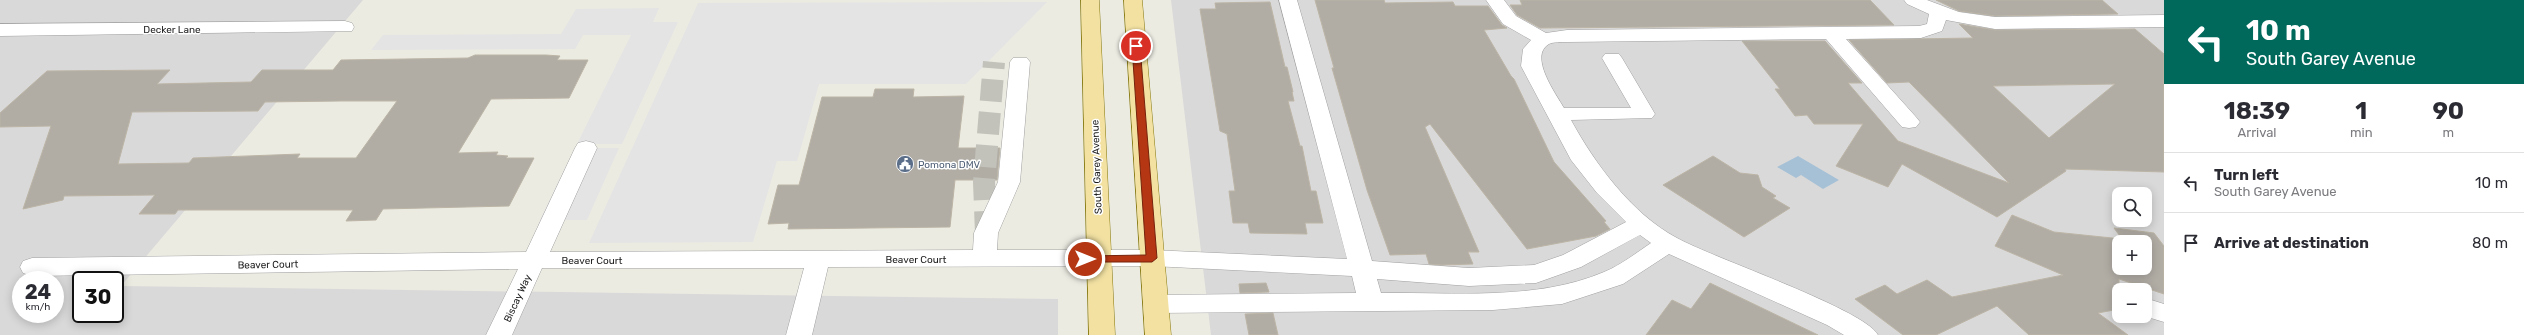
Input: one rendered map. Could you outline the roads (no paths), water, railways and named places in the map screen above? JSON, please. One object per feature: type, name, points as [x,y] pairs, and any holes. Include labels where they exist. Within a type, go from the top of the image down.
[{"type":"main road","name":"South Garey Avenue","points":[[1090,0],[1102,335]]},
{"type":"main road","points":[[1133,0],[1158,335]]},
{"type":"street","points":[[1288,0],[1371,302]]},
{"type":"street","points":[[1495,0],[1502,15],[1518,27],[1543,40]]},
{"type":"street","points":[[1913,0],[1938,13],[1968,20],[1995,23],[2164,21]]},
{"type":"street","points":[[1865,335],[1836,318],[1668,244],[1641,224],[1605,188],[1579,155],[1531,66],[1533,49],[1543,40],[1567,36],[1921,32],[1935,27],[1938,13]]},
{"type":"street","points":[[2144,21],[2164,37]]},
{"type":"street","name":"Decker Lane","points":[[0,30],[345,27]]},
{"type":"street","points":[[1832,34],[1909,122]]},
{"type":"street","points":[[1557,114],[1645,114],[1612,58]]},
{"type":"street","points":[[984,259],[986,233],[1009,182],[1020,62]]},
{"type":"street","name":"Biscay Way","points":[[500,335],[586,148]]},
{"type":"street","name":"Beaver Court","points":[[32,267],[534,260],[1152,258],[1361,268],[1392,273],[1469,277],[1536,274],[1572,261],[1641,224]]},
{"type":"street","points":[[1155,304],[1493,301],[1562,295],[1614,278],[1668,244]]},
{"type":"street","points":[[799,335],[818,260]]},
{"type":"street","points":[[2152,309],[2164,313]]},
{"type":"water","points":[[1798,156],[1839,180],[1823,189],[1801,175],[1796,178],[1777,167]]},
{"type":"tunnel","points":[[986,233],[984,182],[994,62]]},
{"type":"place","name":"Pomona DMV","points":[[905,164]]}]
